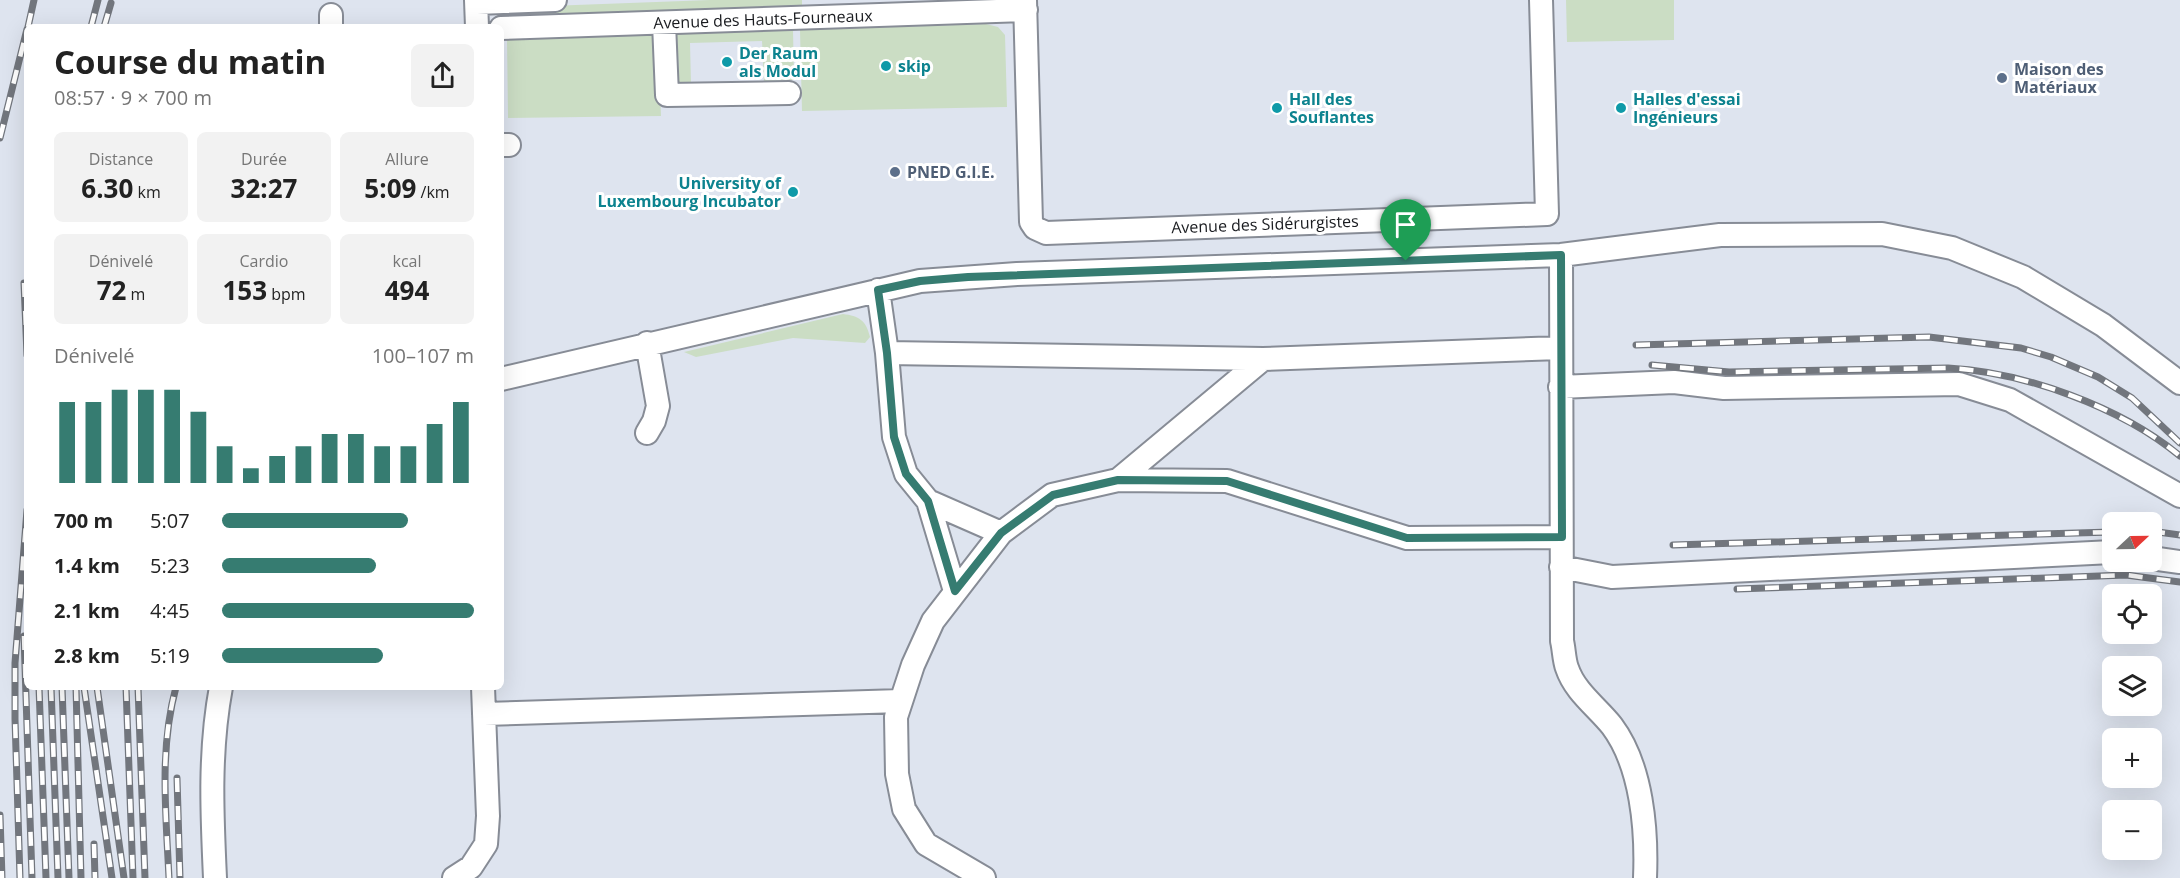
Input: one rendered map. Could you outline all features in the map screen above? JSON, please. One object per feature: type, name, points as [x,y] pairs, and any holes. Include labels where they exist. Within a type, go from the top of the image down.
[{"type":"street","points":[[477,24],[476,1],[555,0]]},
{"type":"street","name":"Avenue des Sidérurgistes","points":[[1025,5],[1031,222],[1035,228],[1046,233],[1547,214],[1541,0]]},
{"type":"street","name":"Avenue des Hauts-Fourneaux","points":[[504,28],[664,23],[1025,5]]},
{"type":"street","points":[[664,23],[668,94],[789,93]]},
{"type":"street","points":[[504,378],[920,281],[968,277],[1561,255],[1720,235],[1882,234],[1952,248],[2023,277],[2103,325],[2180,383]]},
{"type":"street","points":[[1561,255],[1562,641],[1567,669],[1580,691],[1613,727],[1634,768],[1642,807],[1645,878]]},
{"type":"street","points":[[878,290],[887,353],[894,437],[906,474],[928,501],[955,591]]},
{"type":"street","points":[[647,343],[658,406],[654,422],[647,433]]},
{"type":"street","points":[[887,353],[1263,360],[1561,348]]},
{"type":"street","points":[[1118,480],[1263,360]]},
{"type":"street","points":[[1560,387],[1674,382],[1724,388],[1959,384],[2010,400],[2180,495]]},
{"type":"street","points":[[984,878],[926,844],[904,810],[897,774],[896,717],[913,665],[933,621],[1001,533],[1053,495],[1118,480],[1227,481],[1407,538],[1562,537]]},
{"type":"street","points":[[928,501],[1001,533]]},
{"type":"street","points":[[1562,567],[1612,577],[2102,552]]},
{"type":"street","points":[[2162,560],[2180,562]]},
{"type":"street","points":[[215,878],[211,786],[214,726],[220,690]]},
{"type":"street","points":[[454,878],[471,867],[486,844],[488,816],[483,690]]},
{"type":"street","points":[[484,714],[901,701]]},
{"type":"green space","points":[[710,0],[802,0],[802,13],[522,22],[522,7]]},
{"type":"green space","points":[[1566,0],[1674,0],[1674,40],[1567,42]]},
{"type":"green space","points":[[986,24],[998,27],[1005,35],[1007,107],[802,111],[800,30]]},
{"type":"green space","points":[[793,30],[794,80],[764,81],[762,41],[690,43],[691,84],[679,84],[678,53],[671,53],[670,34]]},
{"type":"green space","points":[[658,34],[661,116],[508,118],[507,38]]},
{"type":"green space","points":[[843,314],[858,318],[864,323],[870,337],[865,343],[793,338],[696,357],[684,352]]},
{"type":"railway","points":[[29,24],[34,0]]},
{"type":"railway","points":[[92,24],[98,0]]},
{"type":"railway","points":[[105,24],[111,3]]},
{"type":"railway","points":[[0,138],[24,41]]},
{"type":"railway","points":[[1636,345],[1929,337],[2021,348],[2051,357],[2098,377],[2132,398],[2180,443]]},
{"type":"railway","points":[[1652,365],[1729,372],[1948,368],[1977,371],[2008,377],[2070,395],[2130,422],[2180,456]]},
{"type":"railway","points":[[1673,545],[2102,532]]},
{"type":"railway","points":[[2162,533],[2180,535]]},
{"type":"railway","points":[[20,878],[15,663],[24,548]]},
{"type":"railway","points":[[1737,589],[2126,575],[2180,582]]},
{"type":"railway","points":[[26,690],[32,878]]},
{"type":"railway","points":[[39,690],[46,878]]},
{"type":"railway","points":[[51,690],[58,878]]},
{"type":"railway","points":[[62,690],[69,878]]},
{"type":"railway","points":[[76,690],[81,878]]},
{"type":"railway","points":[[84,690],[112,878]]},
{"type":"railway","points":[[97,690],[124,878]]},
{"type":"railway","points":[[126,690],[133,878]]},
{"type":"railway","points":[[138,690],[145,878]]},
{"type":"railway","points":[[169,878],[165,782],[167,734],[175,690]]},
{"type":"railway","points":[[177,778],[180,878]]},
{"type":"railway","points":[[0,815],[2,878]]},
{"type":"railway","points":[[94,844],[95,878]]},
{"type":"place","name":"Der Raum als Modul","points":[[727,62]]},
{"type":"place","name":"skip","points":[[886,66]]},
{"type":"place","name":"Maison des Matériaux","points":[[2002,78]]},
{"type":"place","name":"Hall des Souflantes","points":[[1277,108]]},
{"type":"place","name":"Halles d'essai Ingénieurs","points":[[1621,108]]},
{"type":"place","name":"PNED G.I.E.","points":[[895,172]]},
{"type":"place","name":"University of Luxembourg Incubator","points":[[793,192]]},
{"type":"route","points":[[1561,255],[1562,537],[1407,538],[1227,481],[1118,480],[1053,495],[1001,533],[955,591],[928,501],[906,474],[894,437],[887,353],[878,290],[920,281],[968,277],[1406,261],[1561,255]]}]
